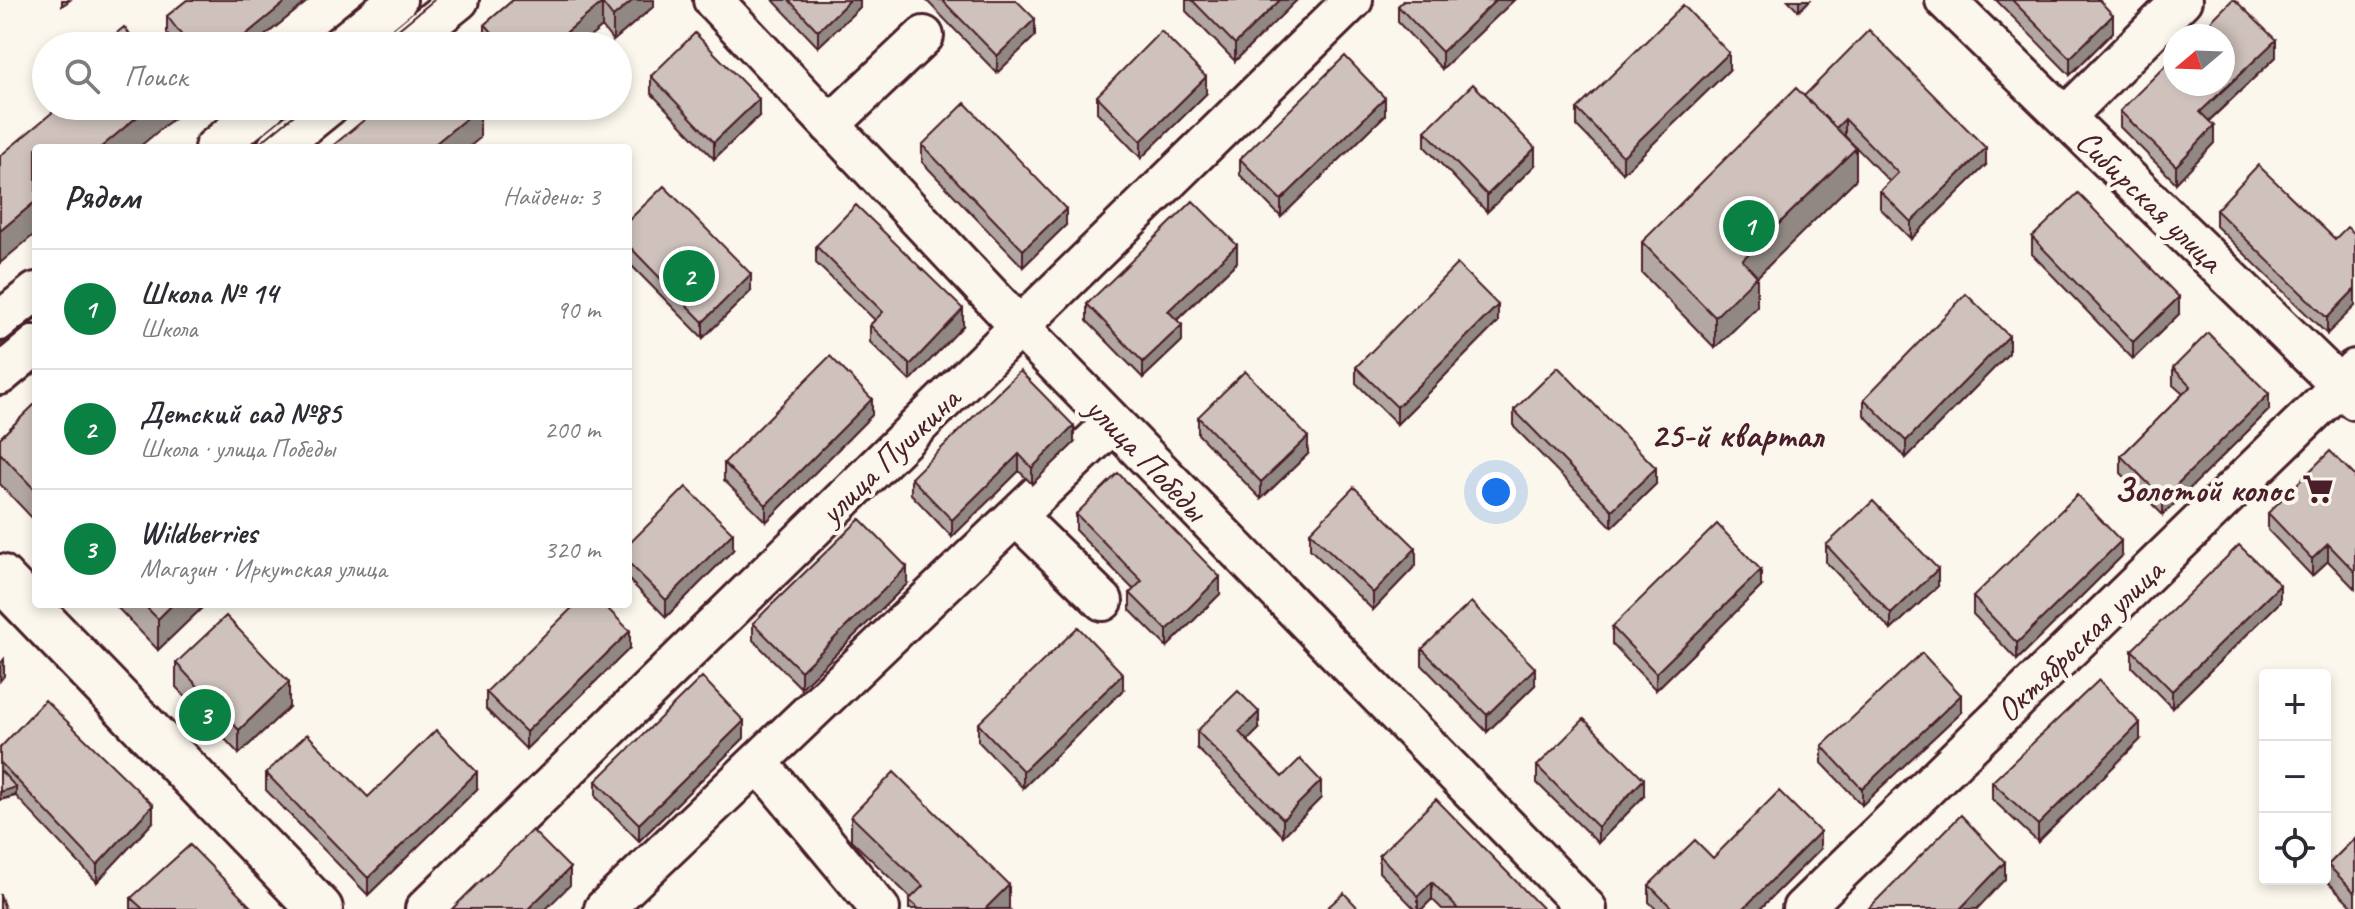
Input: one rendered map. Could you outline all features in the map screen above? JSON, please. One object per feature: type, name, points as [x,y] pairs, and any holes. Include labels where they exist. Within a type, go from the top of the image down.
[{"type":"main road","points":[[0,577],[320,909]]},
{"type":"street","points":[[357,32],[397,0]]},
{"type":"street","points":[[419,32],[459,0]]},
{"type":"street","name":"улица Победы","points":[[713,0],[1020,327],[1587,909]]},
{"type":"street","name":"улица Пушкина","points":[[425,909],[1353,0]]},
{"type":"street","name":"Сибирская улица","points":[[1945,0],[2350,384]]},
{"type":"street","points":[[2065,117],[2182,0]]},
{"type":"street","points":[[830,125],[924,36]]},
{"type":"street","points":[[219,144],[249,120]]},
{"type":"street","points":[[282,144],[312,120]]},
{"type":"street","points":[[0,321],[32,295]]},
{"type":"street","points":[[0,375],[32,348]]},
{"type":"street","name":"Октябрьская улица","points":[[1802,909],[2350,384]]},
{"type":"street","points":[[604,909],[1113,423]]},
{"type":"street","points":[[1016,516],[1103,601]]},
{"type":"street","points":[[758,762],[880,909]]},
{"type":"building","points":[[187,0],[288,0],[249,32],[179,32],[167,16]]},
{"type":"building","points":[[513,0],[633,0],[613,17],[602,3],[567,32],[492,32],[485,24]]},
{"type":"building","points":[[789,0],[850,0],[818,31]]},
{"type":"building","points":[[942,0],[1016,0],[1035,19],[997,56]]},
{"type":"building","points":[[1192,0],[1280,0],[1235,44]]},
{"type":"building","points":[[1404,0],[1496,0],[1442,52],[1398,6]]},
{"type":"building","points":[[2012,0],[2099,0],[2113,15],[2070,58]]},
{"type":"building","points":[[2235,0],[2276,40],[2235,79],[2235,24],[2208,24]]},
{"type":"building","points":[[1683,5],[1729,53],[1623,156],[1577,109]]},
{"type":"building","points":[[1869,30],[1986,148],[1911,222],[1880,191],[1898,173],[1845,119],[1836,128],[1804,96]]},
{"type":"building","points":[[1161,31],[1206,77],[1141,141],[1097,96]]},
{"type":"building","points":[[695,33],[759,99],[714,142],[651,76]]},
{"type":"building","points":[[1345,56],[1385,98],[1281,200],[1240,159]]},
{"type":"building","points":[[2163,68],[2163,96],[2217,96],[2200,112],[2214,126],[2176,166],[2120,111]]},
{"type":"building","points":[[1473,84],[1535,148],[1487,195],[1425,131]]},
{"type":"building","points":[[1796,88],[1856,148],[1742,260],[1757,276],[1715,317],[1642,242]]},
{"type":"building","points":[[965,103],[1066,209],[1023,250],[922,145]]},
{"type":"building","points":[[43,120],[133,120],[105,144],[32,144],[32,204],[0,231],[0,156]]},
{"type":"building","points":[[364,120],[464,120],[435,144],[335,144]]},
{"type":"building","points":[[2258,165],[2335,239],[2347,227],[2355,234],[2355,289],[2327,318],[2216,210]]},
{"type":"building","points":[[664,186],[751,274],[703,322],[632,249],[632,217]]},
{"type":"building","points":[[2078,193],[2179,297],[2133,342],[2032,237]]},
{"type":"building","points":[[1193,201],[1237,245],[1168,311],[1182,325],[1143,362],[1087,304]]},
{"type":"building","points":[[856,205],[963,309],[910,365],[870,325],[883,312],[816,246]]},
{"type":"building","points":[[1457,264],[1498,305],[1397,407],[1356,367]]},
{"type":"building","points":[[1966,294],[2009,336],[1906,441],[1864,399]]},
{"type":"building","points":[[2208,333],[2269,394],[2163,498],[2121,456],[2191,386],[2173,368]]},
{"type":"building","points":[[830,356],[872,399],[766,505],[724,463]]},
{"type":"building","points":[[1558,367],[1656,468],[1612,510],[1514,410]]},
{"type":"building","points":[[1020,371],[1074,426],[1032,468],[1019,454],[952,520],[911,478]]},
{"type":"building","points":[[1245,371],[1308,437],[1261,482],[1198,417]]},
{"type":"building","points":[[32,407],[32,487],[0,453],[0,438]]},
{"type":"building","points":[[2330,451],[2355,476],[2355,572],[2328,544],[2312,559],[2268,513]]},
{"type":"building","points":[[1118,473],[1220,577],[1167,630],[1130,593],[1142,581],[1076,514]]},
{"type":"building","points":[[686,487],[733,533],[666,600],[632,566],[632,541]]},
{"type":"building","points":[[1354,487],[1416,548],[1373,593],[1310,532]]},
{"type":"building","points":[[2077,495],[2121,541],[2017,643],[1973,597]]},
{"type":"building","points":[[1873,501],[1938,569],[1891,614],[1826,545]]},
{"type":"building","points":[[860,519],[907,567],[801,671],[753,623]]},
{"type":"building","points":[[1717,524],[1761,570],[1656,673],[1612,627]]},
{"type":"building","points":[[2239,545],[2280,585],[2172,691],[2132,650]]},
{"type":"building","points":[[1471,602],[1535,668],[1487,715],[1422,649]]},
{"type":"building","points":[[147,608],[169,608],[158,619]]},
{"type":"building","points":[[572,608],[607,608],[630,631],[526,732],[486,692]]},
{"type":"building","points":[[226,616],[289,682],[239,730],[176,663]]},
{"type":"building","points":[[1078,627],[1123,674],[1023,771],[978,724]]},
{"type":"building","points":[[1922,653],[1961,695],[1862,789],[1822,746]]},
{"type":"building","points":[[702,677],[744,721],[639,824],[596,781]]},
{"type":"building","points":[[2099,680],[2140,723],[2038,825],[1992,782]]},
{"type":"building","points":[[1238,691],[1259,712],[1239,732],[1282,777],[1300,759],[1321,781],[1283,819],[1197,731]]},
{"type":"building","points":[[45,700],[153,805],[97,865],[0,762],[0,748]]},
{"type":"building","points":[[1584,719],[1644,779],[1598,827],[1537,766]]},
{"type":"building","points":[[436,730],[477,772],[368,878],[266,773],[307,734],[368,797]]},
{"type":"building","points":[[0,770],[16,787],[0,792]]},
{"type":"building","points":[[894,772],[1009,885],[985,909],[919,909],[909,900],[923,886],[851,816]]},
{"type":"building","points":[[1779,791],[1820,832],[1743,909],[1673,909],[1649,885],[1695,840],[1713,858]]},
{"type":"building","points":[[1436,799],[1541,909],[1458,909],[1432,882],[1418,896],[1379,855]]},
{"type":"building","points":[[1961,815],[2005,862],[1960,909],[1868,909]]},
{"type":"building","points":[[532,830],[570,868],[528,909],[452,909]]},
{"type":"building","points":[[2355,838],[2355,893],[2331,868],[2331,862]]},
{"type":"building","points":[[190,845],[253,909],[143,909],[131,898]]},
{"type":"building","points":[[1344,893],[1359,909],[1326,909]]},
{"type":"tram line","points":[[395,32],[434,0]]},
{"type":"tram line","points":[[259,144],[288,120]]},
{"type":"tram line","points":[[0,345],[32,319]]},
{"type":"place","name":"Школа № 14","points":[[1749,226]]},
{"type":"place","name":"Детский сад №85","points":[[689,276]]},
{"type":"place","name":"Золотой колос","points":[[2318,489]]},
{"type":"place","name":"Wildberries","points":[[205,715]]},
{"type":"district","name":"25-й квартал","points":[[1737,434]]}]
